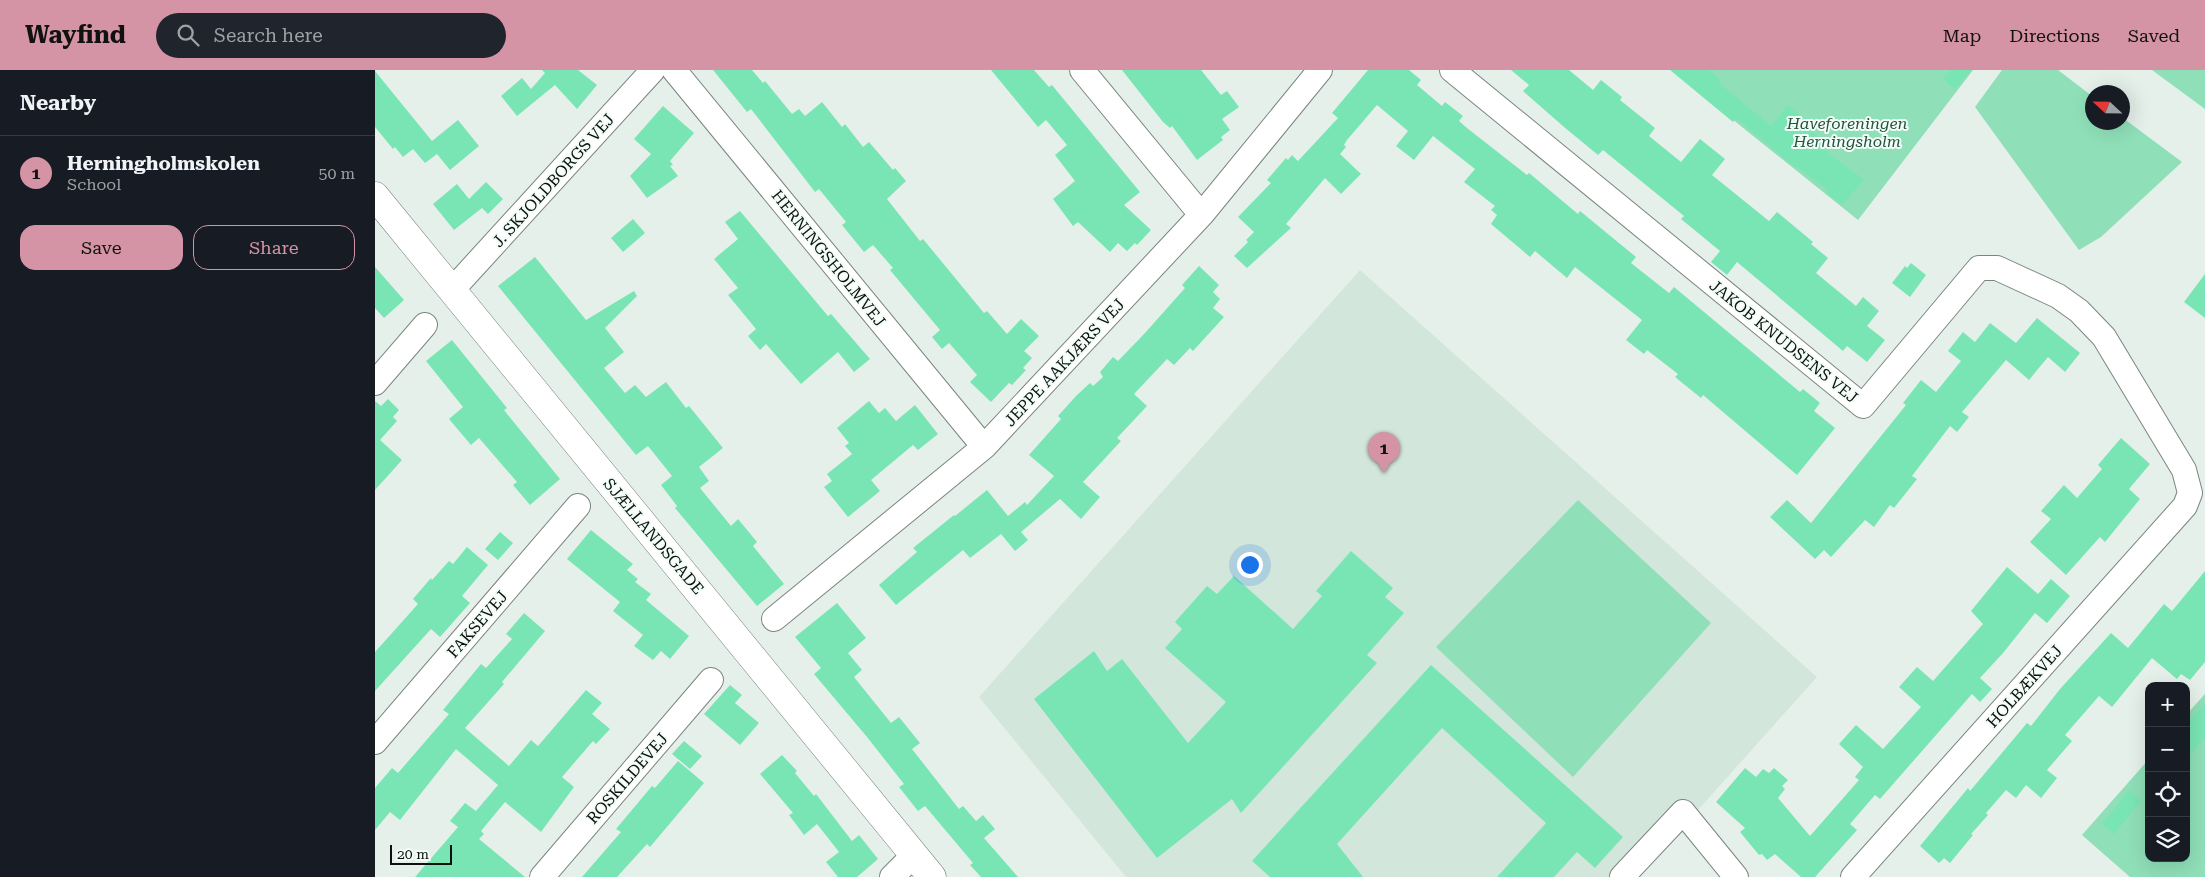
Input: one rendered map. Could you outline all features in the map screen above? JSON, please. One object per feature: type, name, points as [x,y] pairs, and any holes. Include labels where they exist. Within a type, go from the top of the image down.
[{"type":"street","name":"J. SKJOLDBORGS VEJ","points":[[453,289],[653,70]]},
{"type":"street","name":"HERNINGSHOLMVEJ","points":[[674,70],[983,447]]},
{"type":"street","points":[[1082,70],[1194,206],[1203,213]]},
{"type":"street","name":"JEPPE AAKJÆRS VEJ","points":[[774,619],[983,447],[1203,213],[1320,70]]},
{"type":"street","name":"JAKOB KNUDSENS VEJ","points":[[1452,70],[1863,406],[1979,268],[1997,268],[2058,296],[2079,311],[2104,337],[2184,470],[2190,493]]},
{"type":"street","name":"SJÆLLANDSGADE","points":[[375,196],[932,877]]},
{"type":"street","points":[[375,383],[425,325]]},
{"type":"street","name":"HOLBÆKVEJ","points":[[1853,877],[2185,506],[2190,493]]},
{"type":"street","name":"FAKSEVEJ","points":[[375,742],[579,506]]},
{"type":"street","name":"ROSKILDEVEJ","points":[[542,877],[711,680]]},
{"type":"street","points":[[1622,877],[1683,812],[1736,877]]},
{"type":"street","points":[[892,877],[914,855]]},
{"type":"shaded area","points":[[1360,270],[1817,677],[1638,877],[1126,877],[979,697]]},
{"type":"green space","name":"Haveforeningen Herningsholm","points":[[1671,70],[1973,70],[1858,220]]},
{"type":"green space","points":[[2002,70],[2058,70],[2085,91],[2085,130],[2130,130],[2130,123],[2182,162],[2101,237],[2079,250],[1975,107]]},
{"type":"green space","points":[[2152,70],[2205,70],[2205,109]]},
{"type":"green space","points":[[1578,500],[1711,623],[1573,777],[1436,647]]},
{"type":"green space","points":[[2205,694],[2205,877],[2130,877],[2082,835],[2145,764],[2145,862],[2190,862],[2190,711]]},
{"type":"building","points":[[542,70],[578,70],[597,85],[577,109],[555,85],[517,116],[501,96],[522,78],[531,89],[545,73]]},
{"type":"building","points":[[713,70],[752,70],[763,83],[765,81],[792,114],[799,109],[805,116],[822,102],[842,127],[845,124],[863,147],[869,142],[893,170],[895,168],[906,181],[887,199],[920,241],[923,239],[984,313],[987,311],[1007,334],[1021,319],[1039,336],[1024,351],[1032,358],[1023,368],[1026,370],[1012,385],[1009,383],[991,402],[970,382],[977,375],[949,343],[942,349],[932,337],[940,330],[890,270],[893,268],[873,245],[864,252],[842,225],[846,222],[819,189],[815,192],[751,109],[747,112]]},
{"type":"building","points":[[991,70],[1034,70],[1049,87],[1052,85],[1140,192],[1124,205],[1151,230],[1137,245],[1135,243],[1127,251],[1118,243],[1110,252],[1078,222],[1073,226],[1053,199],[1075,181],[1055,155],[1067,145],[1046,120],[1038,127]]},
{"type":"building","points":[[1122,70],[1201,70],[1221,95],[1227,91],[1239,107],[1222,119],[1230,130],[1221,137],[1223,140],[1197,160],[1172,126],[1170,128],[1163,122]]},
{"type":"building","points":[[1368,70],[1409,70],[1421,80],[1417,85],[1442,106],[1445,102],[1463,116],[1459,121],[1467,128],[1527,175],[1529,173],[1578,214],[1580,211],[1636,257],[1631,263],[1669,293],[1674,287],[1800,392],[1803,389],[1820,403],[1814,411],[1835,428],[1797,475],[1703,395],[1701,398],[1675,377],[1678,374],[1647,350],[1644,354],[1626,340],[1642,320],[1575,267],[1567,278],[1535,251],[1530,257],[1491,224],[1497,215],[1491,210],[1495,206],[1464,182],[1475,169],[1433,136],[1414,160],[1396,146],[1408,131],[1377,105],[1347,140],[1344,145],[1346,147],[1340,154],[1361,174],[1341,194],[1325,178],[1286,224],[1291,228],[1247,268],[1234,256],[1248,242],[1246,240],[1254,232],[1238,217],[1271,183],[1267,180],[1286,158],[1288,160],[1292,155],[1298,161],[1338,118],[1332,113]]},
{"type":"building","points":[[1511,70],[1569,70],[1593,90],[1601,80],[1622,97],[1620,100],[1655,128],[1649,136],[1681,162],[1700,139],[1725,159],[1712,175],[1769,221],[1777,212],[1813,242],[1811,244],[1828,258],[1816,273],[1856,306],[1863,297],[1879,311],[1867,326],[1885,340],[1867,362],[1847,346],[1843,351],[1737,262],[1727,275],[1711,262],[1720,251],[1681,219],[1684,216],[1603,150],[1598,155],[1564,127],[1523,91],[1529,85]]},
{"type":"building","points":[[1670,70],[1709,70],[1720,80],[1718,82],[1771,126],[1788,105],[1801,116],[1798,119],[1827,145],[1823,149],[1864,180],[1842,205],[1826,193],[1828,190],[1796,168],[1736,118],[1733,122]]},
{"type":"building","points":[[1951,70],[1972,70],[1955,89],[1943,79]]},
{"type":"building","points":[[375,71],[432,141],[458,120],[479,146],[450,170],[437,154],[425,163],[413,149],[403,157],[395,147],[393,149],[375,127]]},
{"type":"building","points":[[663,106],[694,133],[670,161],[673,165],[670,166],[678,176],[647,198],[630,176],[651,154],[634,139]]},
{"type":"building","points":[[486,182],[503,199],[488,214],[482,208],[454,230],[433,204],[457,184],[469,199]]},
{"type":"building","points":[[740,211],[828,316],[831,314],[870,359],[854,372],[838,352],[801,384],[766,344],[760,350],[748,336],[756,329],[728,295],[738,288],[714,259],[738,239],[725,222]]},
{"type":"building","points":[[633,219],[645,233],[623,252],[611,238]]},
{"type":"building","points":[[535,257],[586,320],[634,291],[637,296],[605,328],[624,352],[604,368],[625,393],[635,385],[646,397],[666,382],[686,408],[689,406],[723,448],[699,467],[709,481],[700,488],[731,526],[738,519],[757,542],[753,546],[784,584],[757,606],[675,508],[677,506],[661,485],[672,476],[648,446],[636,455],[498,286]]},
{"type":"building","points":[[1911,263],[1926,275],[1910,297],[1892,283],[1905,266],[1907,268]]},
{"type":"building","points":[[1199,266],[1219,285],[1213,292],[1220,299],[1213,308],[1224,317],[1193,351],[1190,348],[1174,365],[1167,359],[1134,394],[1147,406],[1117,438],[1121,441],[1083,482],[1100,497],[1081,519],[1060,499],[1021,532],[1028,540],[1015,551],[1001,534],[970,558],[963,550],[896,605],[879,585],[917,552],[913,548],[987,490],[1008,516],[1025,502],[1027,505],[1054,476],[1029,455],[1061,419],[1058,416],[1076,396],[1090,383],[1093,386],[1103,377],[1100,372],[1113,357],[1118,361],[1145,333],[1185,288],[1182,285]]},
{"type":"building","points":[[375,267],[404,300],[384,318],[375,308]]},
{"type":"building","points":[[2205,274],[2205,318],[2184,302]]},
{"type":"building","points":[[2037,318],[2080,353],[2065,372],[2048,357],[2029,380],[2006,360],[1962,412],[1969,417],[1957,432],[1950,426],[1912,476],[1917,479],[1894,508],[1890,505],[1874,527],[1865,520],[1831,557],[1824,550],[1815,559],[1770,517],[1787,500],[1811,523],[1906,405],[1903,403],[1921,380],[1936,392],[1961,361],[1948,351],[1963,332],[1975,342],[1990,323],[2016,343]]},
{"type":"building","points":[[452,340],[507,408],[504,410],[560,479],[530,505],[513,485],[517,482],[479,438],[471,445],[449,419],[463,407],[426,361]]},
{"type":"building","points":[[388,399],[399,410],[393,417],[397,421],[380,440],[402,460],[375,490],[375,401],[381,406]]},
{"type":"building","points":[[869,401],[879,413],[885,408],[896,421],[915,405],[938,434],[918,450],[913,445],[871,480],[880,491],[848,517],[824,487],[832,481],[827,474],[852,454],[845,446],[849,443],[837,428]]},
{"type":"building","points":[[2121,438],[2150,464],[2129,489],[2140,499],[2105,542],[2100,537],[2066,575],[2030,542],[2051,519],[2041,511],[2064,485],[2077,498],[2102,469],[2098,465]]},
{"type":"building","points":[[591,530],[633,564],[627,570],[638,579],[635,582],[651,594],[646,600],[689,636],[670,659],[661,651],[653,660],[634,646],[643,635],[613,611],[620,602],[567,559]]},
{"type":"building","points":[[500,532],[513,543],[498,560],[485,549]]},
{"type":"building","points":[[467,547],[488,565],[462,596],[470,603],[440,637],[431,629],[375,691],[375,652],[418,604],[413,599],[431,578],[432,580],[449,561],[453,564]]},
{"type":"building","points":[[1351,551],[1393,588],[1385,597],[1404,613],[1367,655],[1377,663],[1241,813],[1232,799],[1157,858],[1034,699],[1094,651],[1107,671],[1122,659],[1188,743],[1226,702],[1165,648],[1182,629],[1175,622],[1207,586],[1217,594],[1234,576],[1293,629],[1322,596],[1316,591]]},
{"type":"building","points":[[2007,567],[2038,594],[2051,579],[2070,596],[2047,623],[2035,613],[1980,678],[1992,689],[1980,702],[1972,694],[1880,799],[1875,795],[1850,824],[1857,830],[1815,877],[1801,877],[1775,854],[1767,860],[1762,854],[1759,855],[1740,832],[1745,828],[1716,802],[1745,768],[1756,777],[1763,769],[1769,773],[1774,768],[1788,780],[1782,786],[1785,789],[1778,798],[1810,836],[1859,780],[1855,777],[1863,767],[1839,744],[1856,725],[1883,749],[1921,707],[1899,687],[1917,667],[1933,681],[1983,624],[1971,611]]},
{"type":"building","points":[[2205,571],[2205,662],[2190,680],[2181,674],[2177,679],[2152,658],[2112,707],[2099,696],[2065,735],[2072,741],[2047,770],[2057,778],[2041,798],[2026,785],[2016,798],[2006,790],[1986,813],[1988,815],[1971,834],[1973,835],[1950,863],[1944,858],[1939,863],[1920,846],[1968,788],[1970,791],[2027,723],[2031,726],[2060,689],[2111,633],[2128,648],[2164,604],[2172,611]]},
{"type":"building","points":[[837,603],[866,638],[848,653],[862,670],[854,677],[891,723],[899,717],[920,743],[912,749],[959,809],[963,806],[976,821],[983,815],[995,829],[984,838],[1018,877],[981,877],[970,865],[973,863],[925,806],[918,811],[899,787],[904,784],[814,674],[821,668],[795,637]]},
{"type":"building","points":[[524,613],[545,631],[502,682],[504,684],[465,728],[509,766],[531,740],[538,746],[586,690],[602,703],[592,714],[610,729],[596,744],[593,741],[562,777],[574,787],[541,832],[505,802],[481,831],[484,834],[479,839],[525,877],[415,877],[458,827],[450,821],[465,803],[476,811],[498,785],[456,749],[400,820],[390,812],[375,830],[375,788],[392,768],[398,773],[449,714],[443,710],[481,664],[486,668],[512,639],[506,634]]},
{"type":"building","points":[[1431,665],[1623,837],[1595,868],[1577,852],[1554,877],[1497,877],[1546,823],[1442,728],[1337,844],[1363,877],[1270,877],[1252,861]]},
{"type":"building","points":[[730,685],[742,695],[735,703],[759,723],[740,745],[704,714]]},
{"type":"building","points":[[2205,704],[2205,738],[2190,755],[2190,727],[2190,720]]},
{"type":"building","points":[[684,741],[702,756],[690,769],[672,754]]},
{"type":"building","points":[[782,755],[797,771],[795,773],[814,796],[816,794],[852,841],[859,835],[878,859],[857,877],[838,877],[826,862],[839,852],[817,824],[804,835],[789,815],[793,813],[760,774]]},
{"type":"building","points":[[678,761],[704,783],[650,847],[647,844],[617,877],[582,877],[621,832],[616,829],[652,786],[655,788]]},
{"type":"building","points":[[2129,790],[2141,801],[2114,834],[2102,824]]},
{"type":"place","name":"Herningholmskolen","points":[[1384,473]]}]
